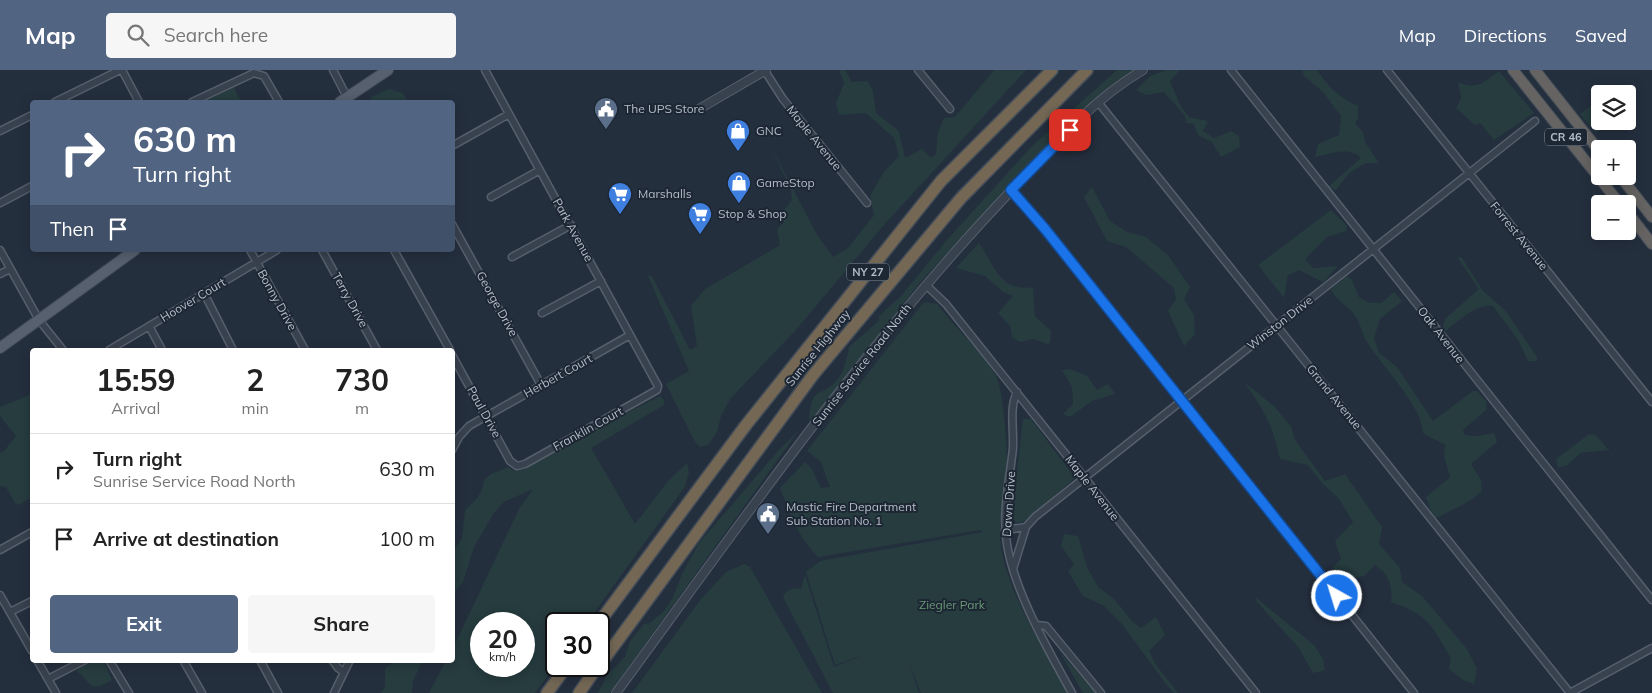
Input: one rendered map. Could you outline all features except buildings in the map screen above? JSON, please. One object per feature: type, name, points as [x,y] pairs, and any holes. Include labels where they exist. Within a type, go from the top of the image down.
[{"type":"highway","name":"Sunrise Highway","points":[[607,612],[746,425],[941,182],[1050,70]]},
{"type":"highway","name":"Sunrise Highway","points":[[610,651],[813,375],[961,198],[1087,70]]},
{"type":"highway","name":"CR 46","points":[[1513,70],[1613,195]]},
{"type":"highway","name":"CR 46","points":[[1535,70],[1591,141]]},
{"type":"highway","points":[[1627,185],[1652,217]]},
{"type":"highway","points":[[1636,224],[1652,244]]},
{"type":"highway","points":[[547,693],[559,677]]},
{"type":"highway","name":"Sunrise Highway","points":[[579,693],[591,677]]},
{"type":"main road","points":[[343,100],[388,70]]},
{"type":"main road","points":[[0,348],[132,252]]},
{"type":"street","points":[[59,100],[121,70],[137,100]]},
{"type":"street","points":[[333,70],[343,100]]},
{"type":"street","name":"Park Avenue","points":[[485,70],[655,379],[657,390]]},
{"type":"street","points":[[699,109],[765,70]]},
{"type":"street","name":"Maple Avenue","points":[[765,70],[783,99],[867,203]]},
{"type":"street","points":[[918,70],[950,109]]},
{"type":"street","name":"Sunrise Service Road North","points":[[616,693],[831,403],[926,285],[1011,190],[1098,102],[1143,70]]},
{"type":"street","name":"Oak Avenue","points":[[1231,70],[1652,600]]},
{"type":"street","name":"Forrest Avenue","points":[[1387,70],[1652,402]]},
{"type":"street","points":[[196,100],[248,75],[260,74],[268,81],[278,100]]},
{"type":"street","name":"Grand Avenue","points":[[1098,102],[1570,693]]},
{"type":"street","points":[[455,144],[509,114]]},
{"type":"street","points":[[0,132],[30,116]]},
{"type":"street","name":"Winston Drive","points":[[1026,527],[1181,401],[1535,121]]},
{"type":"street","points":[[491,197],[540,170]]},
{"type":"street","points":[[0,203],[30,187]]},
{"type":"street","points":[[1011,190],[1045,229],[1414,693]]},
{"type":"street","points":[[512,257],[571,226]]},
{"type":"street","name":"George Drive","points":[[455,229],[541,385]]},
{"type":"street","points":[[0,250],[39,320],[61,348]]},
{"type":"street","name":"Bonny Drive","points":[[251,252],[304,348]]},
{"type":"street","name":"Hoover Court","points":[[112,348],[274,252]]},
{"type":"street","name":"Terry Drive","points":[[323,252],[376,348]]},
{"type":"street","points":[[395,252],[449,348]]},
{"type":"street","points":[[0,274],[10,269]]},
{"type":"street","points":[[542,313],[601,280]]},
{"type":"street","name":"Maple Avenue","points":[[926,285],[946,304],[1256,693]]},
{"type":"street","points":[[204,293],[232,348]]},
{"type":"street","points":[[148,326],[161,348]]},
{"type":"street","name":"Herbert Court","points":[[455,445],[463,431],[485,416],[630,335]]},
{"type":"street","name":"Paul Drive","points":[[455,361],[510,461],[517,466]]},
{"type":"street","name":"Franklin Court","points":[[517,466],[525,464],[657,390]]},
{"type":"street","name":"Dawn Drive","points":[[1017,392],[1013,398],[1014,438],[1005,530],[1008,554],[1022,596],[1072,693]]},
{"type":"street","points":[[1005,530],[1026,527],[1013,569]]},
{"type":"street","points":[[0,550],[30,533]]},
{"type":"street","points":[[0,595],[30,647]]},
{"type":"street","points":[[10,612],[30,602]]},
{"type":"street","points":[[1038,625],[1046,626],[1101,693]]},
{"type":"street","points":[[1570,693],[1652,648]]},
{"type":"street","points":[[39,663],[56,693]]},
{"type":"street","points":[[48,679],[79,663]]},
{"type":"street","points":[[111,663],[129,693]]},
{"type":"street","points":[[185,663],[202,693]]},
{"type":"street","points":[[262,663],[278,693]]},
{"type":"street","points":[[334,663],[344,672]]},
{"type":"street","points":[[334,693],[348,663]]},
{"type":"green space","points":[[839,70],[845,70],[852,82],[867,81],[873,91],[876,113],[899,131],[905,158],[922,149],[931,158],[936,154],[938,132],[944,118],[955,117],[994,70],[1026,70],[883,226],[795,331],[731,398],[721,416],[717,432],[708,445],[700,447],[695,442],[666,384],[689,371],[648,276],[652,276],[690,350],[697,346],[691,306],[705,289],[780,245],[777,229],[784,222],[784,210],[792,200],[791,190],[769,143],[816,233],[833,257],[848,248],[874,215],[870,196],[883,173],[899,156],[894,138],[866,113],[839,115],[836,103],[844,83]]},
{"type":"green space","points":[[1117,70],[1135,70],[1079,112],[923,279],[811,421],[809,418],[810,407],[815,396],[832,386],[837,380],[845,365],[849,347],[879,321],[879,316],[901,296],[946,241],[1033,145]]},
{"type":"green space","points":[[1166,70],[1180,70],[1170,81],[1180,105],[1189,117],[1208,121],[1203,131],[1214,138],[1231,131],[1239,136],[1240,147],[1221,157],[1212,142],[1198,135],[1194,124],[1186,123],[1185,116],[1164,92],[1146,95],[1136,90],[1150,76]]},
{"type":"green space","points":[[1302,70],[1317,70],[1335,91],[1358,106],[1358,118],[1355,123],[1363,132],[1365,142],[1379,163],[1366,163],[1349,173],[1336,190],[1328,187],[1361,158],[1351,152],[1315,157],[1318,144],[1339,135],[1341,116],[1323,92],[1304,76]]},
{"type":"green space","points":[[1499,71],[1534,113],[1494,140],[1480,123],[1475,125],[1456,108],[1461,98],[1458,82],[1470,86],[1480,84]]},
{"type":"green space","points":[[234,87],[240,100],[206,100]]},
{"type":"green space","points":[[389,89],[403,93],[407,100],[370,100],[371,97]]},
{"type":"green space","points":[[1591,106],[1591,127],[1580,114]]},
{"type":"green space","points":[[1092,187],[1110,221],[1127,232],[1146,237],[1168,255],[1190,287],[1184,299],[1194,315],[1195,334],[1184,346],[1168,311],[1176,299],[1174,288],[1126,247],[1107,241],[1084,197]]},
{"type":"green space","points":[[1331,210],[1347,226],[1346,231],[1327,237],[1305,259],[1313,268],[1338,266],[1323,282],[1299,270],[1288,275],[1284,298],[1258,265]]},
{"type":"green space","points":[[979,243],[994,269],[1006,282],[1022,288],[1033,287],[1035,316],[1051,331],[1050,343],[1047,344],[1034,339],[1020,342],[1012,337],[1010,326],[998,313],[1013,296],[1003,292],[985,276],[956,268]]},
{"type":"green space","points":[[1457,257],[1462,258],[1483,291],[1505,310],[1537,357],[1537,361],[1528,361],[1518,340],[1493,306],[1474,310],[1446,331],[1442,328],[1446,318],[1479,289]]},
{"type":"green space","points":[[1347,276],[1352,280],[1359,297],[1370,303],[1381,303],[1394,292],[1402,301],[1380,319],[1374,338],[1379,353],[1397,367],[1433,421],[1473,391],[1477,391],[1487,402],[1486,410],[1463,430],[1465,435],[1477,436],[1494,433],[1497,442],[1471,464],[1481,480],[1482,491],[1437,518],[1431,511],[1426,497],[1450,477],[1444,456],[1445,445],[1423,433],[1421,422],[1409,398],[1367,342],[1353,313],[1333,293],[1331,289]]},
{"type":"green space","name":"Ziegler Park","points":[[923,303],[937,304],[982,356],[995,374],[998,382],[1001,392],[1007,458],[1000,532],[1002,553],[1021,608],[1070,693],[921,693],[908,660],[919,693],[833,693],[783,597],[786,592],[794,588],[801,589],[805,575],[834,667],[863,655],[835,665],[806,572],[820,561],[983,532],[980,530],[818,557],[800,533],[780,488],[805,462],[812,469],[821,488],[830,487],[821,462],[807,451]]},
{"type":"green space","points":[[1070,369],[1087,376],[1097,390],[1108,384],[1115,394],[1092,401],[1070,417],[1063,414],[1073,404],[1072,387],[1062,370]]},
{"type":"green space","points":[[1244,382],[1274,406],[1291,426],[1295,440],[1325,481],[1345,474],[1382,527],[1379,544],[1400,568],[1402,582],[1422,596],[1467,649],[1477,669],[1474,684],[1463,680],[1449,669],[1451,658],[1428,622],[1414,612],[1391,602],[1391,586],[1387,576],[1375,565],[1364,576],[1336,583],[1333,567],[1341,559],[1335,541],[1353,522],[1339,499],[1322,483],[1308,465],[1280,459],[1267,418]]},
{"type":"green space","points":[[30,395],[30,498],[19,505],[15,503],[6,487],[0,486],[0,453],[4,451],[16,436],[0,416],[0,407]]},
{"type":"green space","points":[[660,396],[664,400],[664,405],[591,448],[635,524],[668,481],[687,463],[689,473],[684,488],[595,612],[545,612],[545,677],[547,677],[535,693],[429,693],[444,663],[455,663],[455,644],[470,612],[470,677],[535,677],[535,612],[470,612],[519,509],[533,489],[504,502],[494,513],[474,547],[463,582],[455,592],[455,549],[462,538],[465,510],[478,497],[484,480],[491,474],[508,467],[514,471]]},
{"type":"green space","points":[[1023,419],[1031,419],[1075,478],[1025,521],[1016,523],[1012,516]]},
{"type":"green space","points":[[799,430],[610,693],[598,693],[606,677],[610,677],[610,672],[625,657],[630,641],[644,624],[650,623],[664,611],[673,597],[682,574],[699,543],[777,452]]},
{"type":"green space","points":[[1595,434],[1636,482],[1608,450],[1581,453],[1567,465],[1558,468],[1556,459],[1588,435]]},
{"type":"green space","points":[[1064,534],[1078,536],[1087,567],[1098,587],[1114,599],[1133,622],[1141,628],[1156,617],[1165,635],[1149,651],[1156,665],[1178,693],[1174,693],[1166,684],[1122,624],[1104,606],[1083,596],[1068,571],[1074,564],[1061,546]]},
{"type":"green space","points":[[744,564],[750,567],[822,693],[632,693],[701,599],[726,572]]},
{"type":"green space","points":[[1255,597],[1314,645],[1323,659],[1325,670],[1313,673],[1298,647],[1257,602]]},
{"type":"green space","points":[[1059,651],[1096,693],[1083,693]]},
{"type":"green space","points":[[87,663],[104,663],[112,680],[100,686],[92,686],[77,671]]},
{"type":"green space","points":[[392,663],[422,663],[413,681],[412,693],[381,693],[385,687],[385,669]]},
{"type":"place","name":"The UPS Store","points":[[606,130]]},
{"type":"place","name":"GNC","points":[[738,152]]},
{"type":"place","name":"GameStop","points":[[739,204]]},
{"type":"place","name":"Marshalls","points":[[620,215]]},
{"type":"place","name":"Stop & Shop","points":[[700,235]]},
{"type":"place","name":"Mastic Fire Department Sub Station No. 1","points":[[768,535]]},
{"type":"route","points":[[1070,130],[1011,190],[1045,229],[1337,596]]}]
